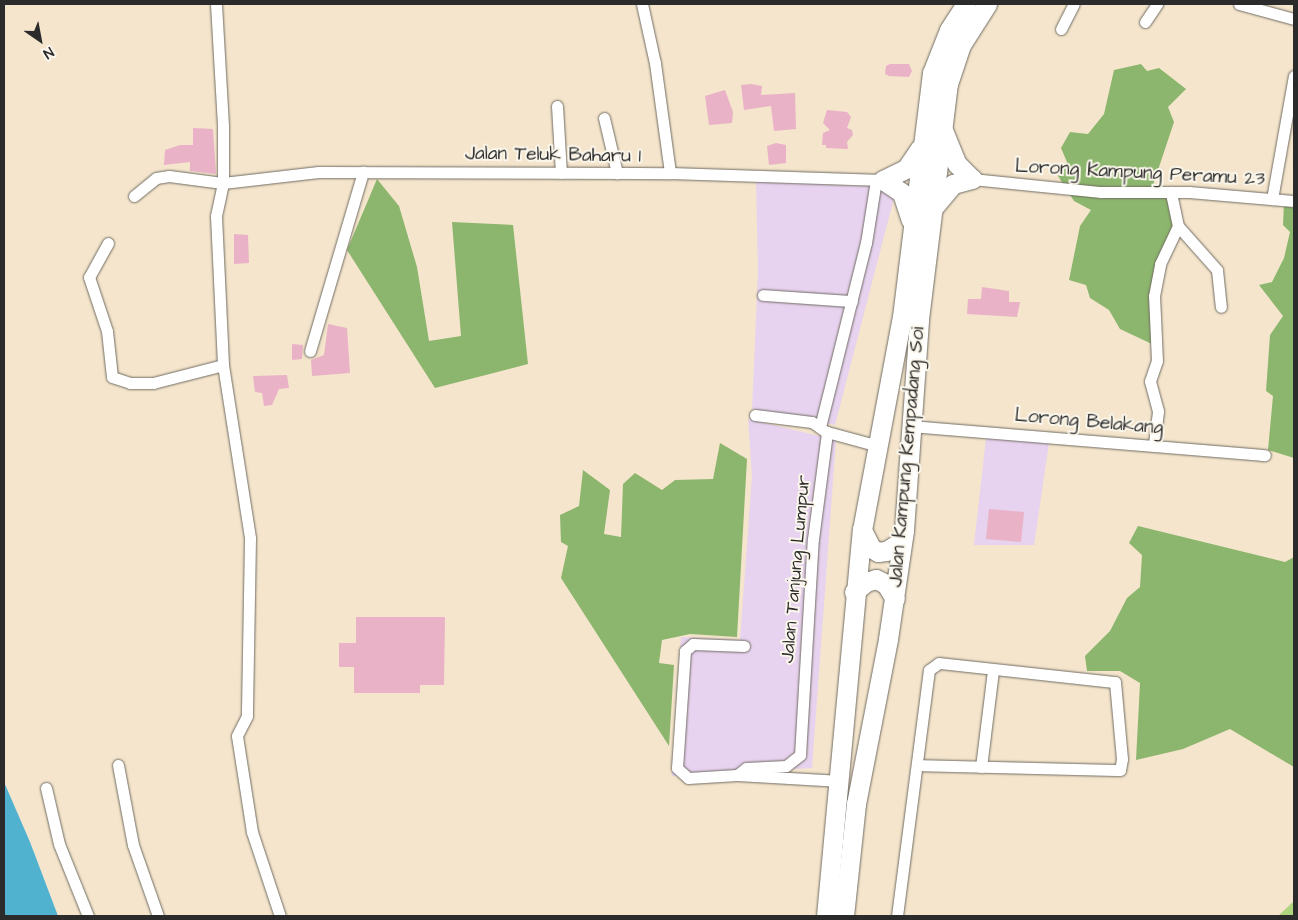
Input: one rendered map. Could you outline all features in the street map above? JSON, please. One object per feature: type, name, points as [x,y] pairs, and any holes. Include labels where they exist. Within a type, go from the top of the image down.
[{"type":"highway","name":"Jalan Kampung Kempadang Soi","points":[[826,916],[841,781],[854,592],[862,530],[902,317],[923,141],[937,56],[966,4]]},
{"type":"highway","name":"Jalan Kampung Kempadang Soi","points":[[844,916],[859,787],[895,599],[902,541],[910,426],[931,211],[942,127],[953,66],[970,28],[987,4]]},
{"type":"highway","points":[[942,127],[957,164],[972,180]]},
{"type":"highway","points":[[880,180],[906,169],[923,141]]},
{"type":"highway","points":[[880,180],[896,187],[906,199],[913,231]]},
{"type":"highway","points":[[931,211],[953,184],[972,180]]},
{"type":"highway","points":[[862,530],[871,548],[878,552],[902,541]]},
{"type":"highway","points":[[854,592],[866,582],[876,579],[886,584],[895,599]]},
{"type":"street","points":[[216,4],[223,183],[217,202],[216,233],[222,365],[250,538],[247,716],[237,736],[252,832],[280,916]]},
{"type":"street","points":[[642,4],[656,63],[670,173]]},
{"type":"street","points":[[1061,29],[1074,4]]},
{"type":"street","points":[[1144,22],[1156,4]]},
{"type":"street","points":[[1240,4],[1294,19]]},
{"type":"street","name":"Lorong Kampung Peramu 23","points":[[972,180],[1101,192],[1171,192],[1272,199],[1294,76]]},
{"type":"street","points":[[557,106],[561,173]]},
{"type":"street","points":[[604,118],[617,173]]},
{"type":"street","name":"Jalan Teluk Baharu 1","points":[[134,196],[156,178],[169,176],[223,183],[318,172],[670,173],[880,180]]},
{"type":"street","points":[[310,351],[363,172]]},
{"type":"street","name":"Jalan Tanjung Lumpur","points":[[737,775],[746,768],[786,766],[795,762],[802,747],[813,539],[823,429],[880,180]]},
{"type":"street","points":[[1171,192],[1178,226],[1217,270],[1221,307]]},
{"type":"street","points":[[1272,199],[1294,201]]},
{"type":"street","points":[[1154,444],[1158,411],[1150,382],[1157,361],[1154,327],[1155,281],[1178,226]]},
{"type":"street","points":[[108,243],[89,277],[106,331],[112,377],[130,383],[153,383],[222,365]]},
{"type":"street","points":[[763,295],[852,301]]},
{"type":"street","points":[[755,415],[812,422],[823,429],[878,446]]},
{"type":"street","name":"Lorong Belakang","points":[[910,426],[1154,444],[1265,455]]},
{"type":"street","points":[[744,646],[693,644],[685,651],[677,768],[688,778],[737,775],[841,781]]},
{"type":"street","points":[[897,916],[929,670],[939,663],[1115,682],[1122,759],[1120,770],[918,765]]},
{"type":"street","points":[[981,766],[993,670]]},
{"type":"street","points":[[118,765],[132,845],[158,916]]},
{"type":"street","points":[[46,788],[59,844],[88,916]]},
{"type":"shaded area","points":[[756,181],[882,187],[895,194],[835,425],[752,409],[758,273]]},
{"type":"shaded area","points":[[748,419],[836,440],[812,768],[672,776],[681,637],[740,640],[752,476]]},
{"type":"shaded area","points":[[986,438],[1049,443],[1034,545],[974,545]]},
{"type":"green space","points":[[1141,64],[1147,71],[1159,68],[1186,89],[1168,107],[1174,122],[1149,197],[1167,197],[1174,227],[1154,268],[1154,345],[1120,329],[1109,310],[1090,298],[1086,285],[1069,280],[1080,226],[1091,210],[1074,201],[1058,176],[1067,162],[1061,148],[1070,132],[1088,134],[1104,114],[1114,70]]},
{"type":"green space","points":[[377,179],[399,206],[417,267],[429,341],[461,336],[452,222],[513,225],[528,364],[435,388],[347,250]]},
{"type":"green space","points":[[1284,203],[1294,203],[1294,458],[1268,450],[1273,396],[1266,391],[1270,335],[1283,316],[1259,285],[1272,282],[1284,258],[1290,232],[1283,225]]},
{"type":"green space","points":[[720,443],[747,459],[737,637],[690,634],[662,640],[659,663],[674,665],[669,746],[561,578],[568,546],[561,542],[560,515],[579,506],[583,470],[610,490],[604,534],[621,537],[623,484],[635,473],[662,490],[675,480],[713,479]]},
{"type":"green space","points":[[1138,526],[1285,562],[1294,557],[1294,767],[1230,729],[1183,749],[1136,760],[1140,683],[1120,671],[1087,671],[1085,656],[1110,631],[1127,598],[1140,587],[1142,555],[1129,543]]},
{"type":"green space","points":[[1294,901],[1294,916],[1278,916]]},
{"type":"water","points":[[4,782],[30,842],[58,916],[4,916]]},
{"type":"building","points":[[890,64],[909,64],[912,71],[909,77],[889,76],[885,74],[886,66]]},
{"type":"building","points":[[741,85],[762,86],[761,95],[795,93],[796,129],[774,131],[771,106],[744,110]]},
{"type":"building","points":[[725,90],[733,112],[732,123],[709,125],[705,96]]},
{"type":"building","points":[[827,110],[847,112],[851,117],[847,128],[852,130],[853,135],[847,142],[848,149],[826,148],[826,145],[822,145],[823,133],[830,130],[823,123]]},
{"type":"building","points":[[193,128],[213,129],[216,174],[190,171],[190,162],[164,165],[165,150],[180,145],[193,145]]},
{"type":"building","points":[[776,143],[786,145],[786,163],[769,165],[767,146]]},
{"type":"building","points":[[234,234],[248,235],[249,263],[234,264]]},
{"type":"building","points":[[982,287],[1009,291],[1009,302],[1020,302],[1017,317],[967,314],[968,299],[981,299]]},
{"type":"building","points":[[328,324],[347,328],[350,373],[312,376],[311,360],[324,355]]},
{"type":"building","points":[[292,344],[303,345],[302,359],[292,360]]},
{"type":"building","points":[[287,375],[289,388],[279,389],[272,405],[264,406],[262,393],[255,392],[253,376]]},
{"type":"building","points":[[989,509],[1024,512],[1021,542],[986,539]]},
{"type":"building","points":[[356,617],[445,617],[444,685],[420,685],[420,693],[354,693],[354,667],[339,667],[339,643],[356,643]]}]
